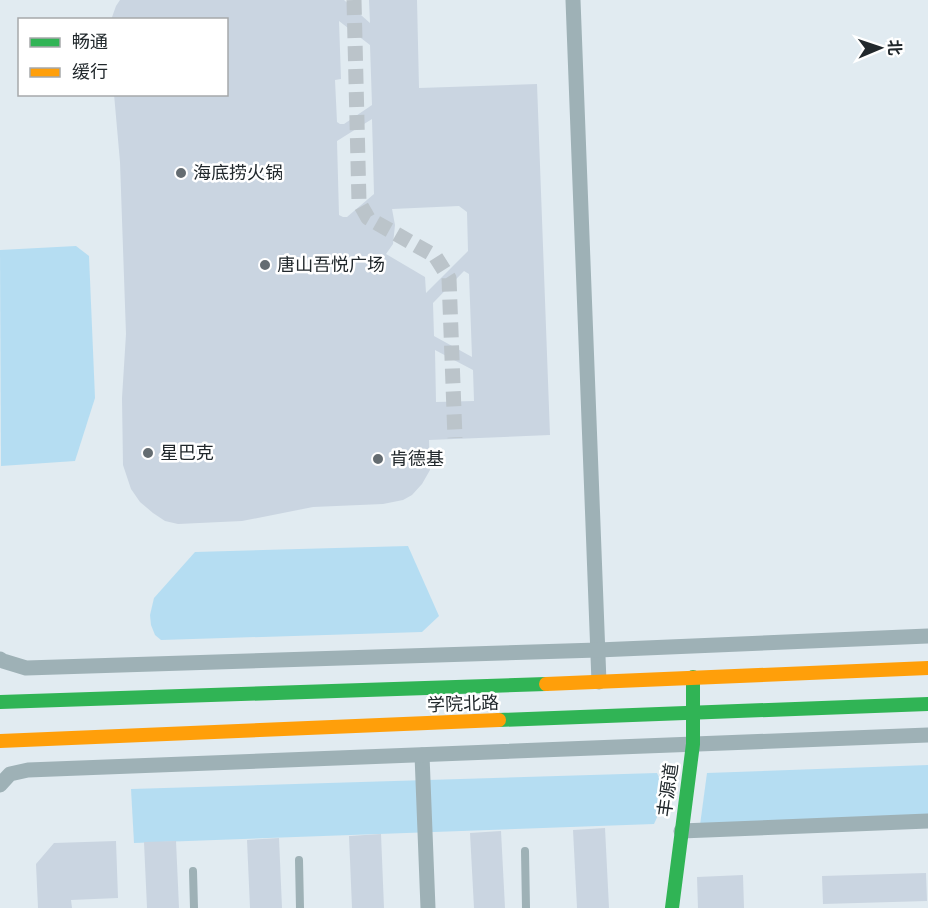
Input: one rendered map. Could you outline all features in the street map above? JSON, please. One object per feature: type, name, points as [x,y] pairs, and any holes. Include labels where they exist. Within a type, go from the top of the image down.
[{"type":"main road","name":"学院北路","points":[[0,702],[599,682],[928,668]]},
{"type":"main road","name":"丰源道","points":[[672,908],[693,744],[693,677]]},
{"type":"main road","name":"学院北路","points":[[0,741],[928,704]]},
{"type":"street","points":[[573,0],[599,682]]},
{"type":"street","points":[[0,658],[26,668],[598,650],[928,636]]},
{"type":"street","points":[[0,785],[10,774],[28,770],[928,735]]},
{"type":"street","points":[[422,755],[428,908]]},
{"type":"street","points":[[681,831],[928,821]]},
{"type":"lane","points":[[525,850],[526,908]]},
{"type":"lane","points":[[299,861],[300,908]]},
{"type":"lane","points":[[193,871],[194,908]]},
{"type":"shaded area","points":[[76,246],[89,256],[95,398],[75,461],[1,466],[0,250]]},
{"type":"shaded area","points":[[408,546],[439,616],[422,632],[161,640],[155,635],[151,625],[150,615],[154,598],[195,552]]},
{"type":"shaded area","points":[[928,765],[928,816],[700,825],[707,773]]},
{"type":"shaded area","points":[[657,773],[667,795],[654,824],[134,843],[131,789]]},
{"type":"building","name":"唐山吾悦广场","points":[[120,0],[344,0],[370,23],[369,0],[417,0],[419,88],[537,84],[550,435],[429,440],[430,470],[422,484],[412,495],[403,500],[383,504],[313,507],[242,521],[178,524],[165,521],[140,502],[131,489],[123,465],[122,398],[126,334],[120,162],[114,96],[228,96],[228,18],[112,18]],"holes":[[[339,21],[370,45],[372,105],[344,124],[337,122],[335,80],[341,79]],[[372,119],[374,194],[347,217],[343,217],[339,215],[337,141]],[[459,206],[467,212],[468,251],[426,293],[425,277],[386,254],[393,244],[395,225],[392,209]],[[464,271],[469,274],[472,357],[434,336],[433,303]],[[435,350],[473,370],[474,401],[436,402]]]},
{"type":"building","points":[[605,828],[609,908],[577,908],[573,830]]},
{"type":"building","points":[[501,831],[505,908],[474,908],[470,833]]},
{"type":"building","points":[[381,834],[384,908],[352,908],[349,836]]},
{"type":"building","points":[[279,838],[282,908],[250,908],[247,840]]},
{"type":"building","points":[[116,841],[118,898],[71,900],[72,908],[38,908],[36,864],[54,843]]},
{"type":"building","points":[[176,841],[179,908],[147,908],[144,842]]},
{"type":"building","points":[[926,873],[927,901],[823,904],[822,876]]},
{"type":"building","points":[[743,875],[744,908],[698,908],[697,877]]},
{"type":"tunnel","points":[[354,0],[359,202],[368,218],[435,256],[449,278],[455,438]]},
{"type":"traffic: fast","points":[[672,908],[693,744],[693,677]]},
{"type":"traffic: fast","points":[[0,702],[546,684]]},
{"type":"traffic: fast","points":[[499,720],[928,704]]},
{"type":"traffic: slow","points":[[546,684],[928,668]]},
{"type":"traffic: slow","points":[[0,741],[499,720]]},
{"type":"place","name":"海底捞火锅","points":[[181,173]]},
{"type":"place","name":"唐山吾悦广场","points":[[265,265]]},
{"type":"place","name":"星巴克","points":[[148,453]]},
{"type":"place","name":"肯德基","points":[[378,459]]}]
